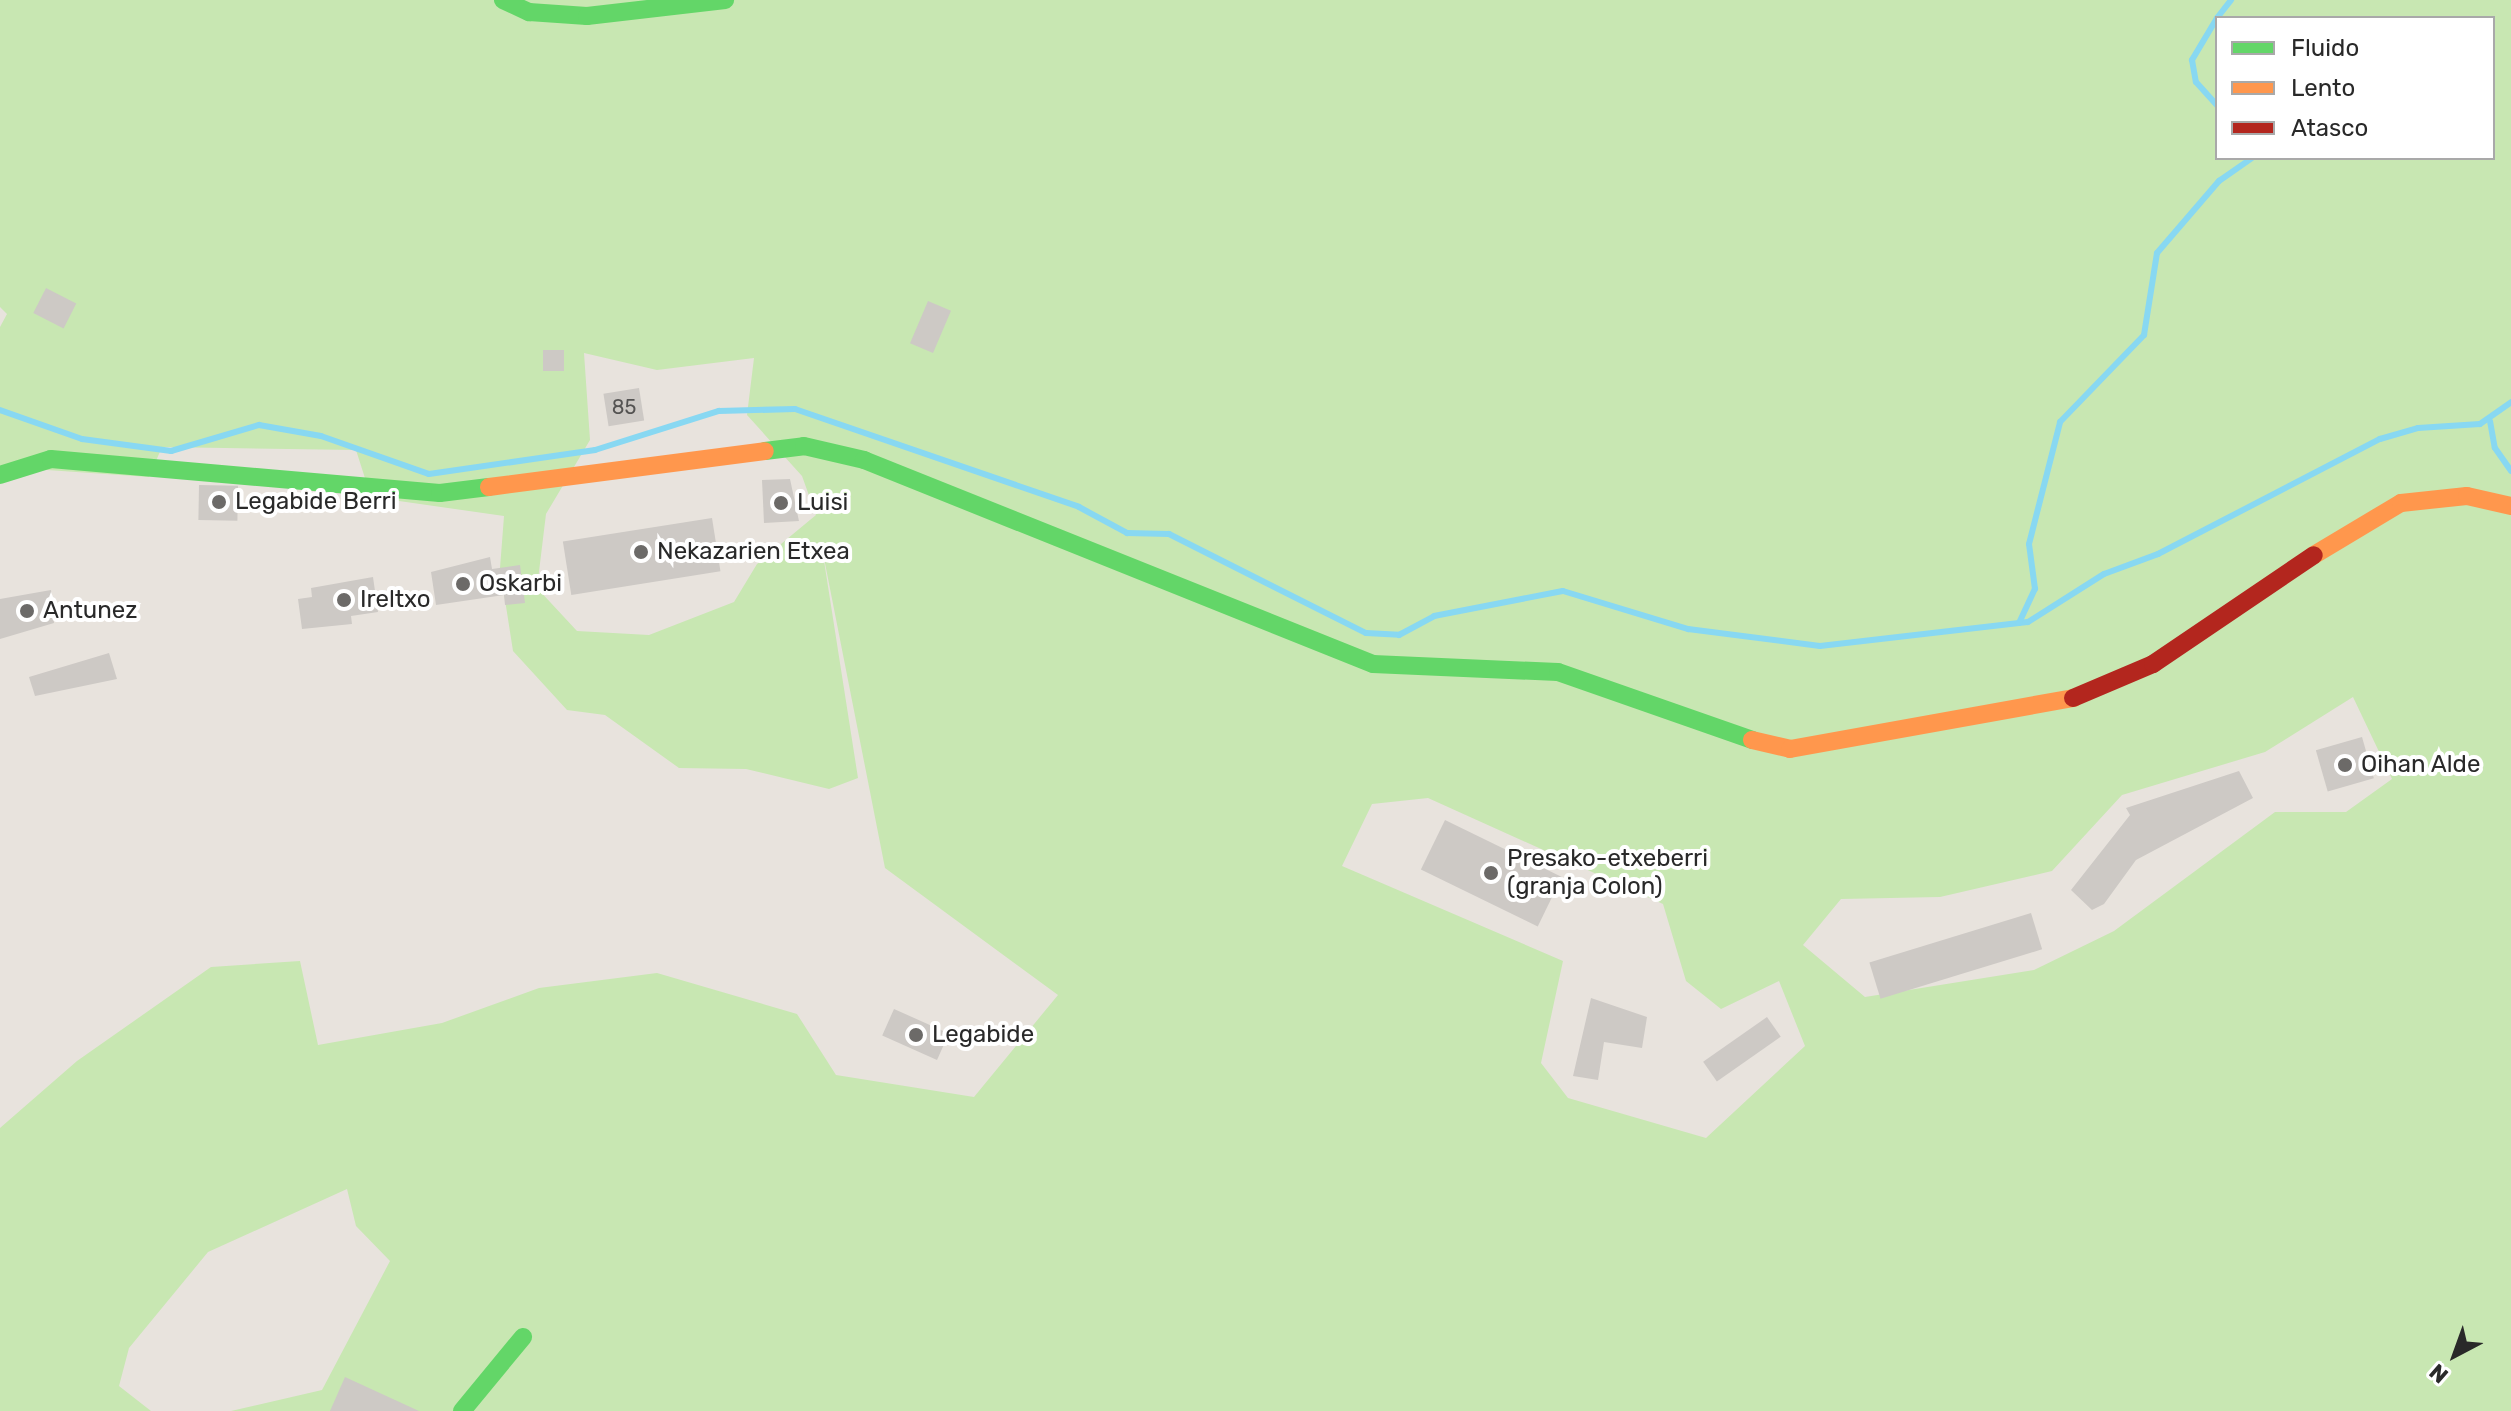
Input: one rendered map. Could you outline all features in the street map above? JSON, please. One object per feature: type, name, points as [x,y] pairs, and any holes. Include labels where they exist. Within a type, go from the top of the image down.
[{"type":"street","points":[[503,0],[529,12],[587,16],[674,11],[725,0]]},
{"type":"street","points":[[0,475],[51,459],[162,472],[295,475],[440,493],[804,446],[864,460],[1373,664],[1558,672],[1714,732],[1790,749],[2085,696],[2153,664],[2368,518],[2401,503],[2467,496],[2511,506]]},
{"type":"street","points":[[462,1411],[523,1337]]},
{"type":"green space","points":[[0,0],[2511,0],[2511,1411],[231,1411],[322,1390],[390,1261],[356,1226],[347,1189],[208,1252],[129,1348],[119,1386],[151,1411],[0,1411],[0,1128],[77,1061],[211,967],[300,961],[318,1045],[442,1023],[539,988],[657,973],[797,1014],[836,1075],[974,1097],[1058,995],[885,868],[822,548],[858,778],[829,789],[746,769],[679,768],[605,715],[567,710],[513,651],[500,568],[504,516],[371,497],[356,450],[162,447],[149,477],[18,468],[0,476],[0,327],[7,314],[0,307]],"holes":[[[584,353],[657,370],[754,358],[747,415],[802,476],[816,515],[757,564],[734,602],[649,635],[577,631],[537,588],[546,514],[590,440]],[[2353,697],[2392,779],[2346,812],[2275,812],[2114,931],[2034,970],[1865,997],[1803,945],[1841,899],[1940,897],[2052,871],[2122,795],[2265,752]],[[1428,798],[1663,904],[1686,981],[1721,1009],[1779,981],[1805,1046],[1706,1138],[1568,1098],[1541,1063],[1563,961],[1342,866],[1372,804]]]},
{"type":"building","points":[[46,288],[76,303],[64,328],[33,313]]},
{"type":"building","points":[[928,301],[951,311],[933,353],[910,343]]},
{"type":"building","points":[[543,350],[564,350],[564,371],[543,371]]},
{"type":"building","points":[[639,388],[644,421],[609,426],[603,394]]},
{"type":"building","name":"Luisi","points":[[790,479],[799,521],[764,523],[762,480]]},
{"type":"building","name":"Legabide Berri","points":[[199,485],[238,486],[237,521],[198,520]]},
{"type":"building","name":"Nekazarien Etxea","points":[[712,518],[720,571],[571,595],[563,542]]},
{"type":"building","name":"Oskarbi","points":[[490,557],[492,569],[520,565],[525,603],[505,605],[504,595],[436,605],[431,572]]},
{"type":"building","name":"Ireltxo","points":[[373,577],[378,612],[351,616],[352,624],[302,629],[298,599],[312,597],[311,588]]},
{"type":"building","name":"Antunez","points":[[51,590],[54,623],[0,639],[0,599]]},
{"type":"building","points":[[109,653],[117,679],[35,696],[29,677]]},
{"type":"building","name":"Oihan Alde","points":[[2362,737],[2374,778],[2328,792],[2316,750]]},
{"type":"building","points":[[2239,771],[2253,798],[2136,860],[2104,904],[2092,910],[2071,890],[2130,815],[2126,808]]},
{"type":"building","name":"Presako-etxeberri (granja Colon)","points":[[1445,820],[1562,877],[1538,926],[1421,869]]},
{"type":"building","points":[[2031,913],[2042,949],[1880,999],[1869,962]]},
{"type":"building","points":[[1591,998],[1647,1017],[1642,1048],[1604,1042],[1598,1080],[1573,1076]]},
{"type":"building","name":"Legabide","points":[[894,1009],[949,1033],[937,1060],[882,1035]]},
{"type":"building","points":[[1767,1017],[1781,1037],[1717,1081],[1703,1062]]},
{"type":"building","points":[[345,1377],[419,1411],[330,1411]]},
{"type":"waterway","points":[[2219,16],[2231,0]]},
{"type":"waterway","points":[[2215,21],[2192,60],[2196,82],[2215,103]]},
{"type":"waterway","points":[[2019,623],[2035,589],[2029,544],[2060,422],[2144,335],[2157,253],[2219,181],[2249,160]]},
{"type":"waterway","points":[[0,410],[82,439],[171,451],[259,425],[321,436],[429,474],[595,450],[719,411],[795,409],[1079,507],[1127,533],[1169,534],[1366,633],[1399,635],[1434,616],[1563,591],[1688,629],[1820,646],[2028,622],[2104,574],[2158,554],[2380,439],[2418,428],[2480,424],[2511,402]]},
{"type":"waterway","points":[[2490,421],[2495,448],[2511,471]]},
{"type":"traffic: fast","points":[[503,0],[529,12],[587,16],[725,0]]},
{"type":"traffic: fast","points":[[765,451],[804,446],[864,460],[1373,664],[1558,672],[1752,740]]},
{"type":"traffic: fast","points":[[0,475],[51,459],[440,493],[489,487]]},
{"type":"traffic: fast","points":[[462,1411],[523,1337]]},
{"type":"traffic: slow","points":[[489,487],[765,451]]},
{"type":"traffic: slow","points":[[2314,555],[2401,503],[2467,496],[2511,506]]},
{"type":"traffic: slow","points":[[1752,740],[1790,749],[2073,698]]},
{"type":"traffic: jam","points":[[2073,698],[2153,664],[2314,555]]},
{"type":"place","name":"Legabide Berri","points":[[219,502]]},
{"type":"place","name":"Luisi","points":[[781,503]]},
{"type":"place","name":"Nekazarien Etxea","points":[[641,552]]},
{"type":"place","name":"Oskarbi","points":[[463,584]]},
{"type":"place","name":"Ireltxo","points":[[344,600]]},
{"type":"place","name":"Antunez","points":[[27,611]]},
{"type":"place","name":"Oihan Alde","points":[[2345,765]]},
{"type":"place","name":"Presako-etxeberri (granja Colon)","points":[[1491,873]]},
{"type":"place","name":"Legabide","points":[[916,1035]]}]
